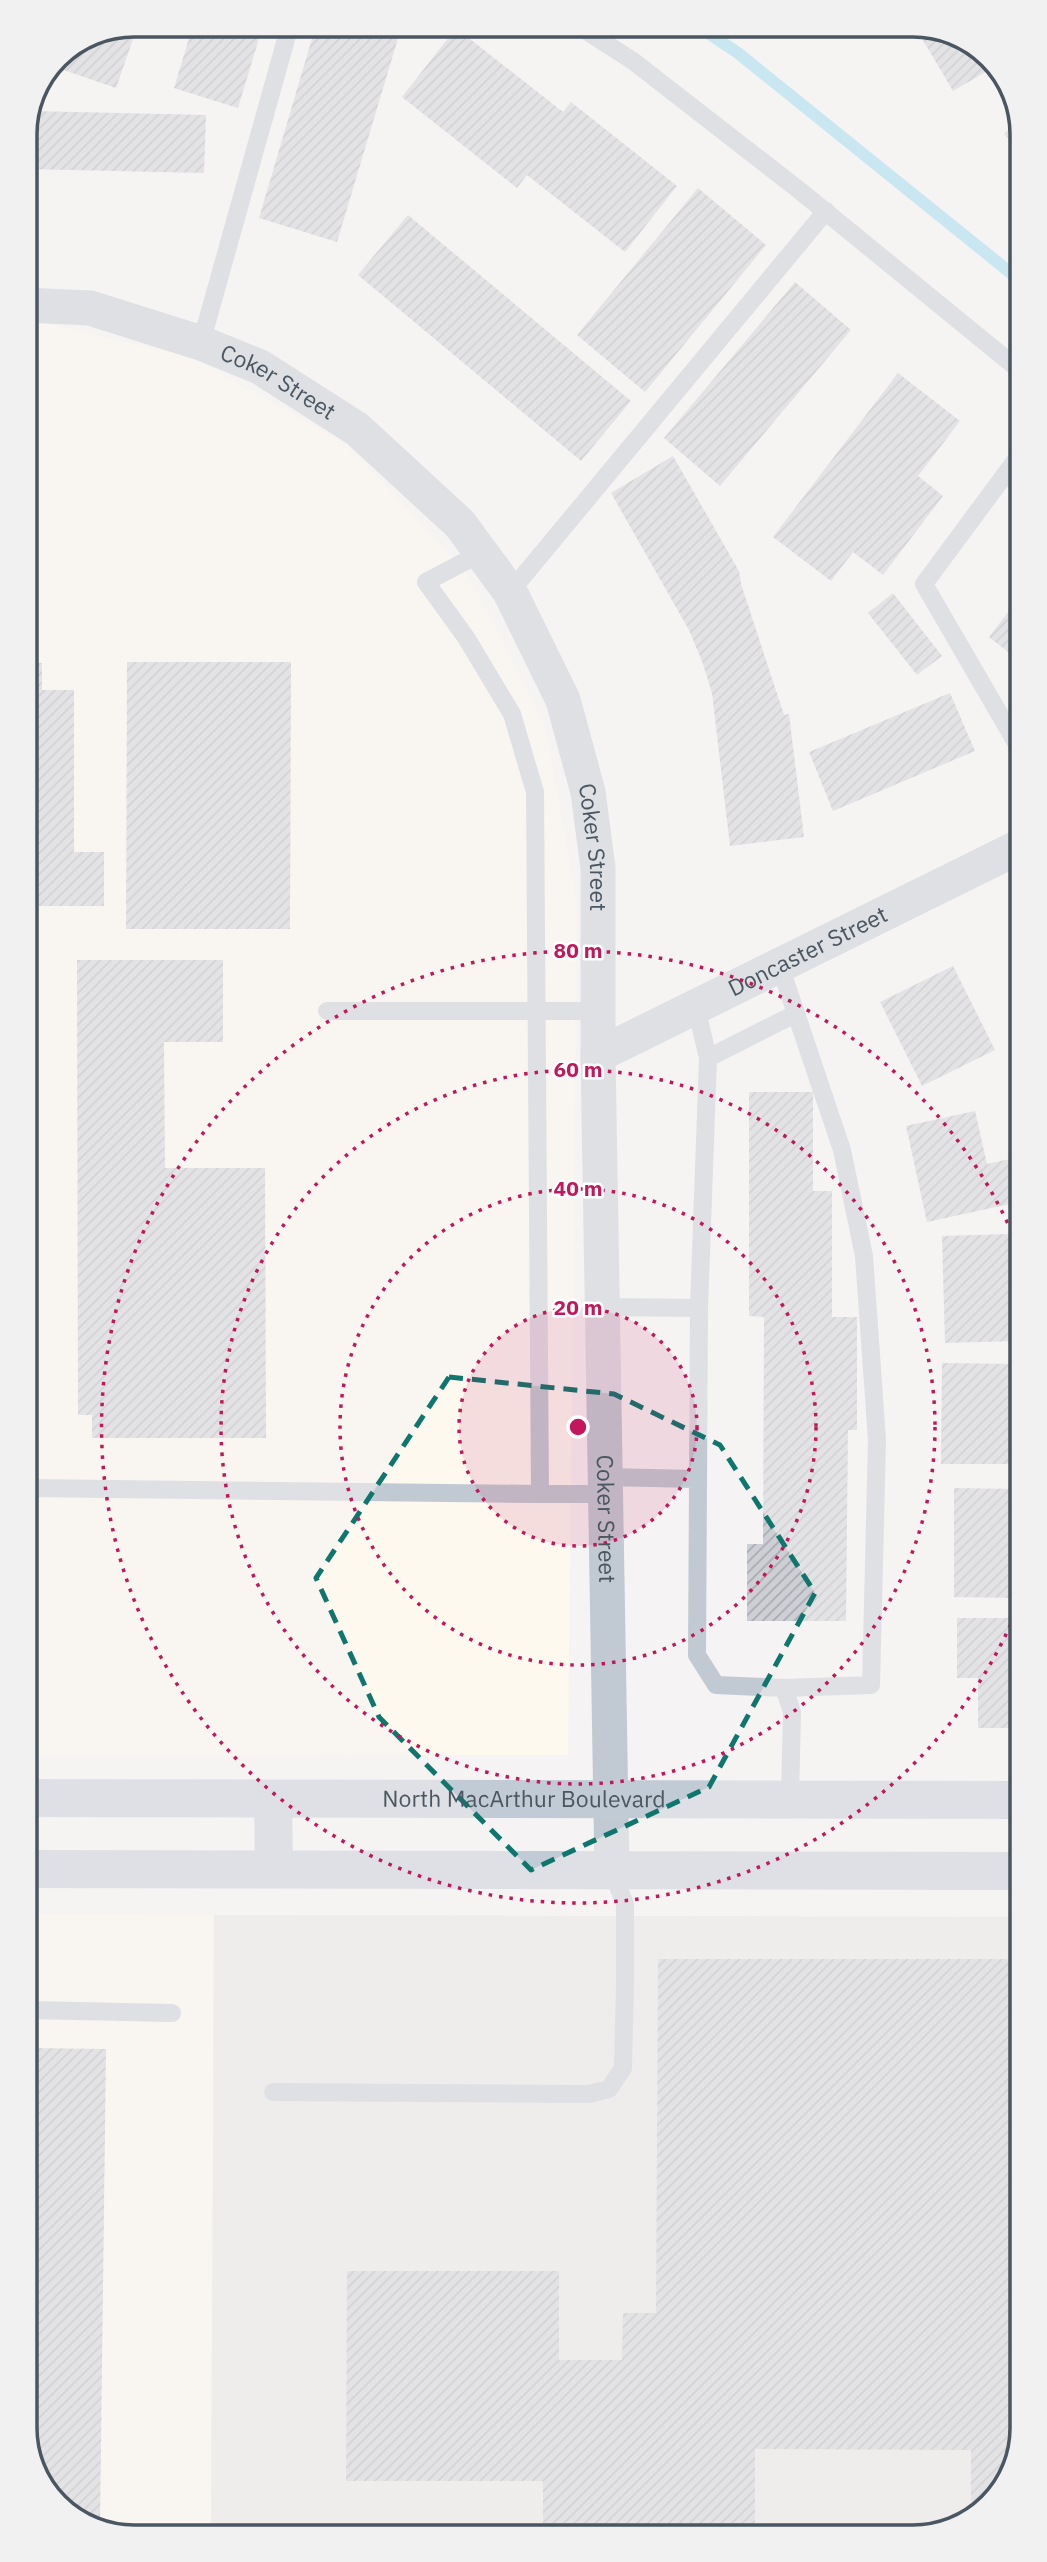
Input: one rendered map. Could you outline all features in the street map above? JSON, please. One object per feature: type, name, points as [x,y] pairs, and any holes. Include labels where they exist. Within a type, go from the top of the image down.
[{"type":"main road","name":"North MacArthur Boulevard","points":[[37,1798],[1010,1800]]},
{"type":"main road","points":[[273,1799],[274,1870]]},
{"type":"main road","points":[[37,1869],[1010,1871]]},
{"type":"street","name":"Coker Street","points":[[37,306],[90,308],[201,343],[260,367],[358,429],[460,524],[510,592],[563,700],[588,792],[598,868],[598,1055],[612,1871]]},
{"type":"street","name":"Doncaster Street","points":[[598,1055],[1010,851]]},
{"type":"lane","points":[[201,343],[286,37]]},
{"type":"lane","points":[[596,37],[633,61],[826,211],[1010,362]]},
{"type":"lane","points":[[510,592],[826,211]]},
{"type":"lane","points":[[1010,468],[924,584],[1010,732]]},
{"type":"lane","points":[[481,553],[426,582],[467,639],[512,715],[535,792],[540,1494]]},
{"type":"lane","points":[[696,1007],[708,1058],[699,1308],[697,1655],[716,1685],[784,1688],[871,1685],[877,1440],[864,1256],[842,1150],[780,966]]},
{"type":"lane","points":[[327,1011],[598,1011]]},
{"type":"lane","points":[[708,1058],[795,1014]]},
{"type":"lane","points":[[602,1307],[699,1308]]},
{"type":"lane","points":[[37,1488],[540,1494],[606,1485],[696,1479]]},
{"type":"lane","points":[[784,1688],[792,1712],[790,1798]]},
{"type":"lane","points":[[273,2092],[589,2094],[609,2089],[623,2068],[625,1984],[625,1904],[612,1871]]},
{"type":"lane","points":[[37,2010],[172,2012]]},
{"type":"highlighted area","points":[[449,1377],[614,1394],[720,1445],[815,1593],[709,1787],[531,1870],[379,1717],[316,1578]]},
{"type":"shaded area","points":[[37,322],[192,357],[346,444],[467,572],[546,729],[577,904],[568,1755],[37,1756]]},
{"type":"shaded area","points":[[37,1914],[214,1915],[211,2525],[128,2525],[97,2518],[65,2497],[50,2477],[38,2441]]},
{"type":"shaded area","points":[[214,1915],[1010,1917],[1010,2428],[1008,2447],[1000,2471],[982,2497],[972,2505],[944,2520],[913,2525],[211,2525]]},
{"type":"building","points":[[134,37],[116,88],[62,69],[85,50],[103,42]]},
{"type":"building","points":[[189,37],[259,37],[238,108],[174,88]]},
{"type":"building","points":[[312,37],[398,37],[337,242],[259,218]]},
{"type":"building","points":[[449,37],[467,37],[563,112],[571,102],[677,186],[625,252],[527,175],[517,188],[402,97]]},
{"type":"building","points":[[921,37],[950,44],[962,50],[987,71],[953,91]]},
{"type":"building","points":[[40,111],[206,115],[204,173],[37,169]]},
{"type":"building","points":[[1009,129],[1010,140],[1004,134]]},
{"type":"building","points":[[698,188],[766,245],[645,392],[577,335]]},
{"type":"building","points":[[408,215],[631,401],[581,461],[358,275]]},
{"type":"building","points":[[795,282],[851,330],[720,486],[664,438]]},
{"type":"building","points":[[898,373],[960,421],[918,476],[943,496],[883,575],[853,552],[831,581],[773,537]]},
{"type":"building","points":[[673,456],[739,571],[784,715],[789,714],[804,837],[730,846],[712,693],[702,661],[689,630],[611,493]]},
{"type":"building","points":[[893,593],[942,656],[917,675],[868,613]]},
{"type":"building","points":[[1010,609],[1010,654],[989,637]]},
{"type":"building","points":[[127,662],[291,662],[290,929],[126,929]]},
{"type":"building","points":[[37,663],[42,663],[42,690],[74,690],[74,852],[104,852],[104,906],[37,906]]},
{"type":"building","points":[[950,693],[975,751],[833,811],[809,752]]},
{"type":"building","points":[[77,960],[223,960],[223,1042],[164,1042],[165,1168],[265,1168],[266,1438],[92,1438],[92,1415],[78,1415]]},
{"type":"building","points":[[953,966],[995,1050],[922,1086],[880,1002]]},
{"type":"building","points":[[749,1092],[813,1092],[813,1191],[832,1191],[832,1317],[857,1317],[857,1430],[848,1430],[846,1621],[747,1621],[747,1544],[763,1544],[764,1317],[749,1316]]},
{"type":"building","points":[[975,1111],[987,1164],[1010,1159],[1010,1204],[927,1222],[906,1126]]},
{"type":"building","points":[[1010,1234],[1010,1341],[945,1343],[942,1236]]},
{"type":"building","points":[[942,1363],[1010,1364],[1010,1464],[941,1464]]},
{"type":"building","points":[[954,1488],[1010,1489],[1010,1598],[954,1597]]},
{"type":"building","points":[[957,1618],[1010,1618],[1010,1728],[978,1728],[978,1678],[957,1678]]},
{"type":"building","points":[[658,1959],[1010,1959],[1010,2428],[1005,2459],[982,2497],[971,2506],[971,2450],[755,2449],[755,2525],[543,2525],[543,2481],[346,2481],[347,2271],[559,2271],[559,2360],[622,2360],[623,2313],[656,2313]]},
{"type":"building","points":[[37,2048],[106,2049],[100,2519],[75,2505],[57,2487],[42,2459],[38,2441]]},
{"type":"waterway","points":[[714,37],[738,53],[1010,272]]}]
